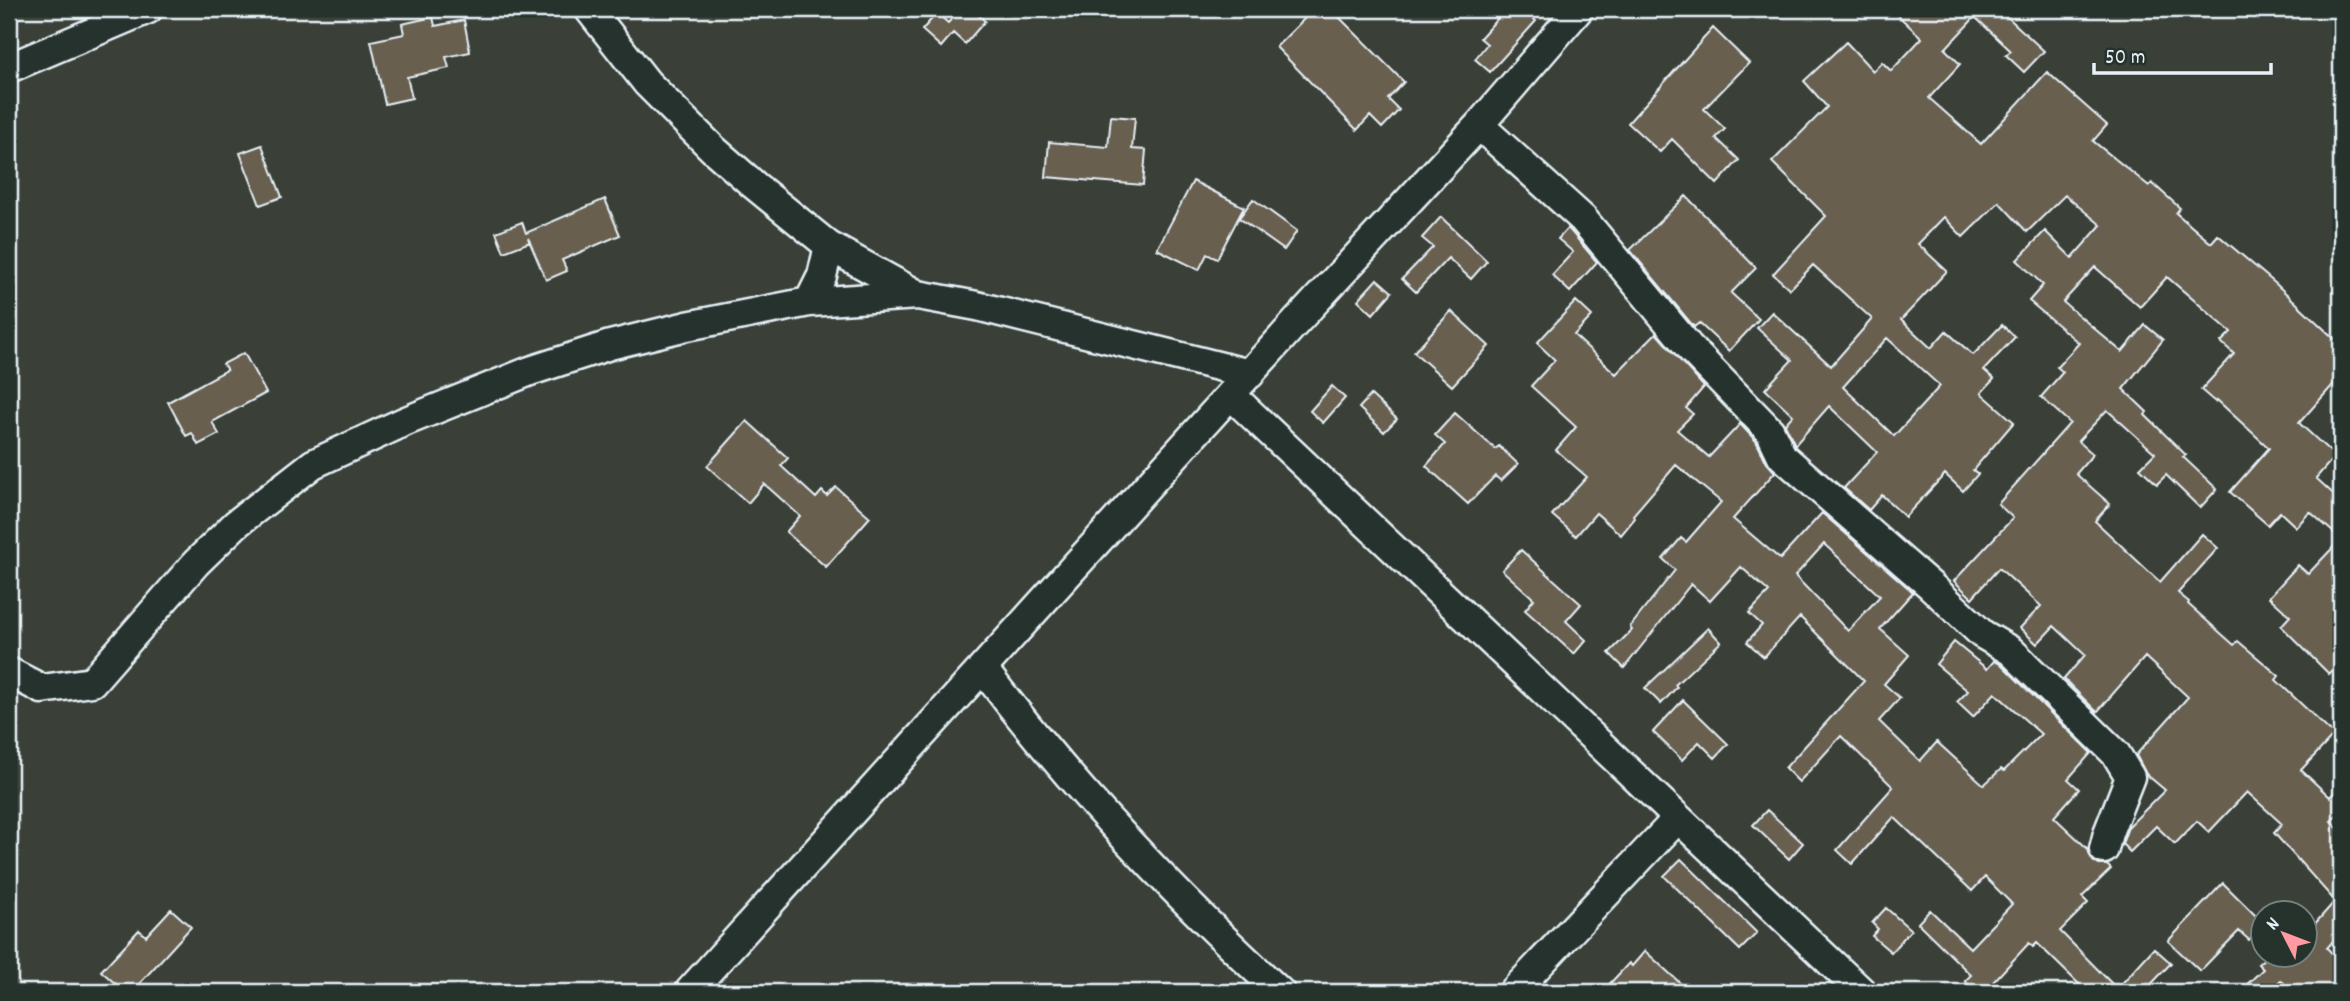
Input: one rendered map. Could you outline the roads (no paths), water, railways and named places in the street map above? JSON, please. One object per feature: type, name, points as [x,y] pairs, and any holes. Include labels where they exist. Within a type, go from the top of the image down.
[{"type":"street","points":[[9,68],[148,9]]},
{"type":"street","points":[[589,9],[647,83],[713,149],[830,246],[918,295]]},
{"type":"street","points":[[690,992],[1479,125],[1579,9]]},
{"type":"street","points":[[1479,125],[1583,219],[1689,348],[1770,431],[1782,456],[1982,634],[2011,651],[2116,754],[2130,777],[2104,849]]},
{"type":"street","points":[[809,302],[822,276],[830,246]]},
{"type":"street","points":[[9,672],[42,689],[92,682],[196,563],[236,524],[313,464],[406,421],[530,371],[610,345],[687,326],[809,302],[918,295],[1003,312],[1250,374]]},
{"type":"street","points":[[1231,395],[1862,992]]},
{"type":"street","points":[[983,669],[1025,725],[1152,866],[1280,992]]},
{"type":"street","points":[[1513,992],[1678,818]]}]
